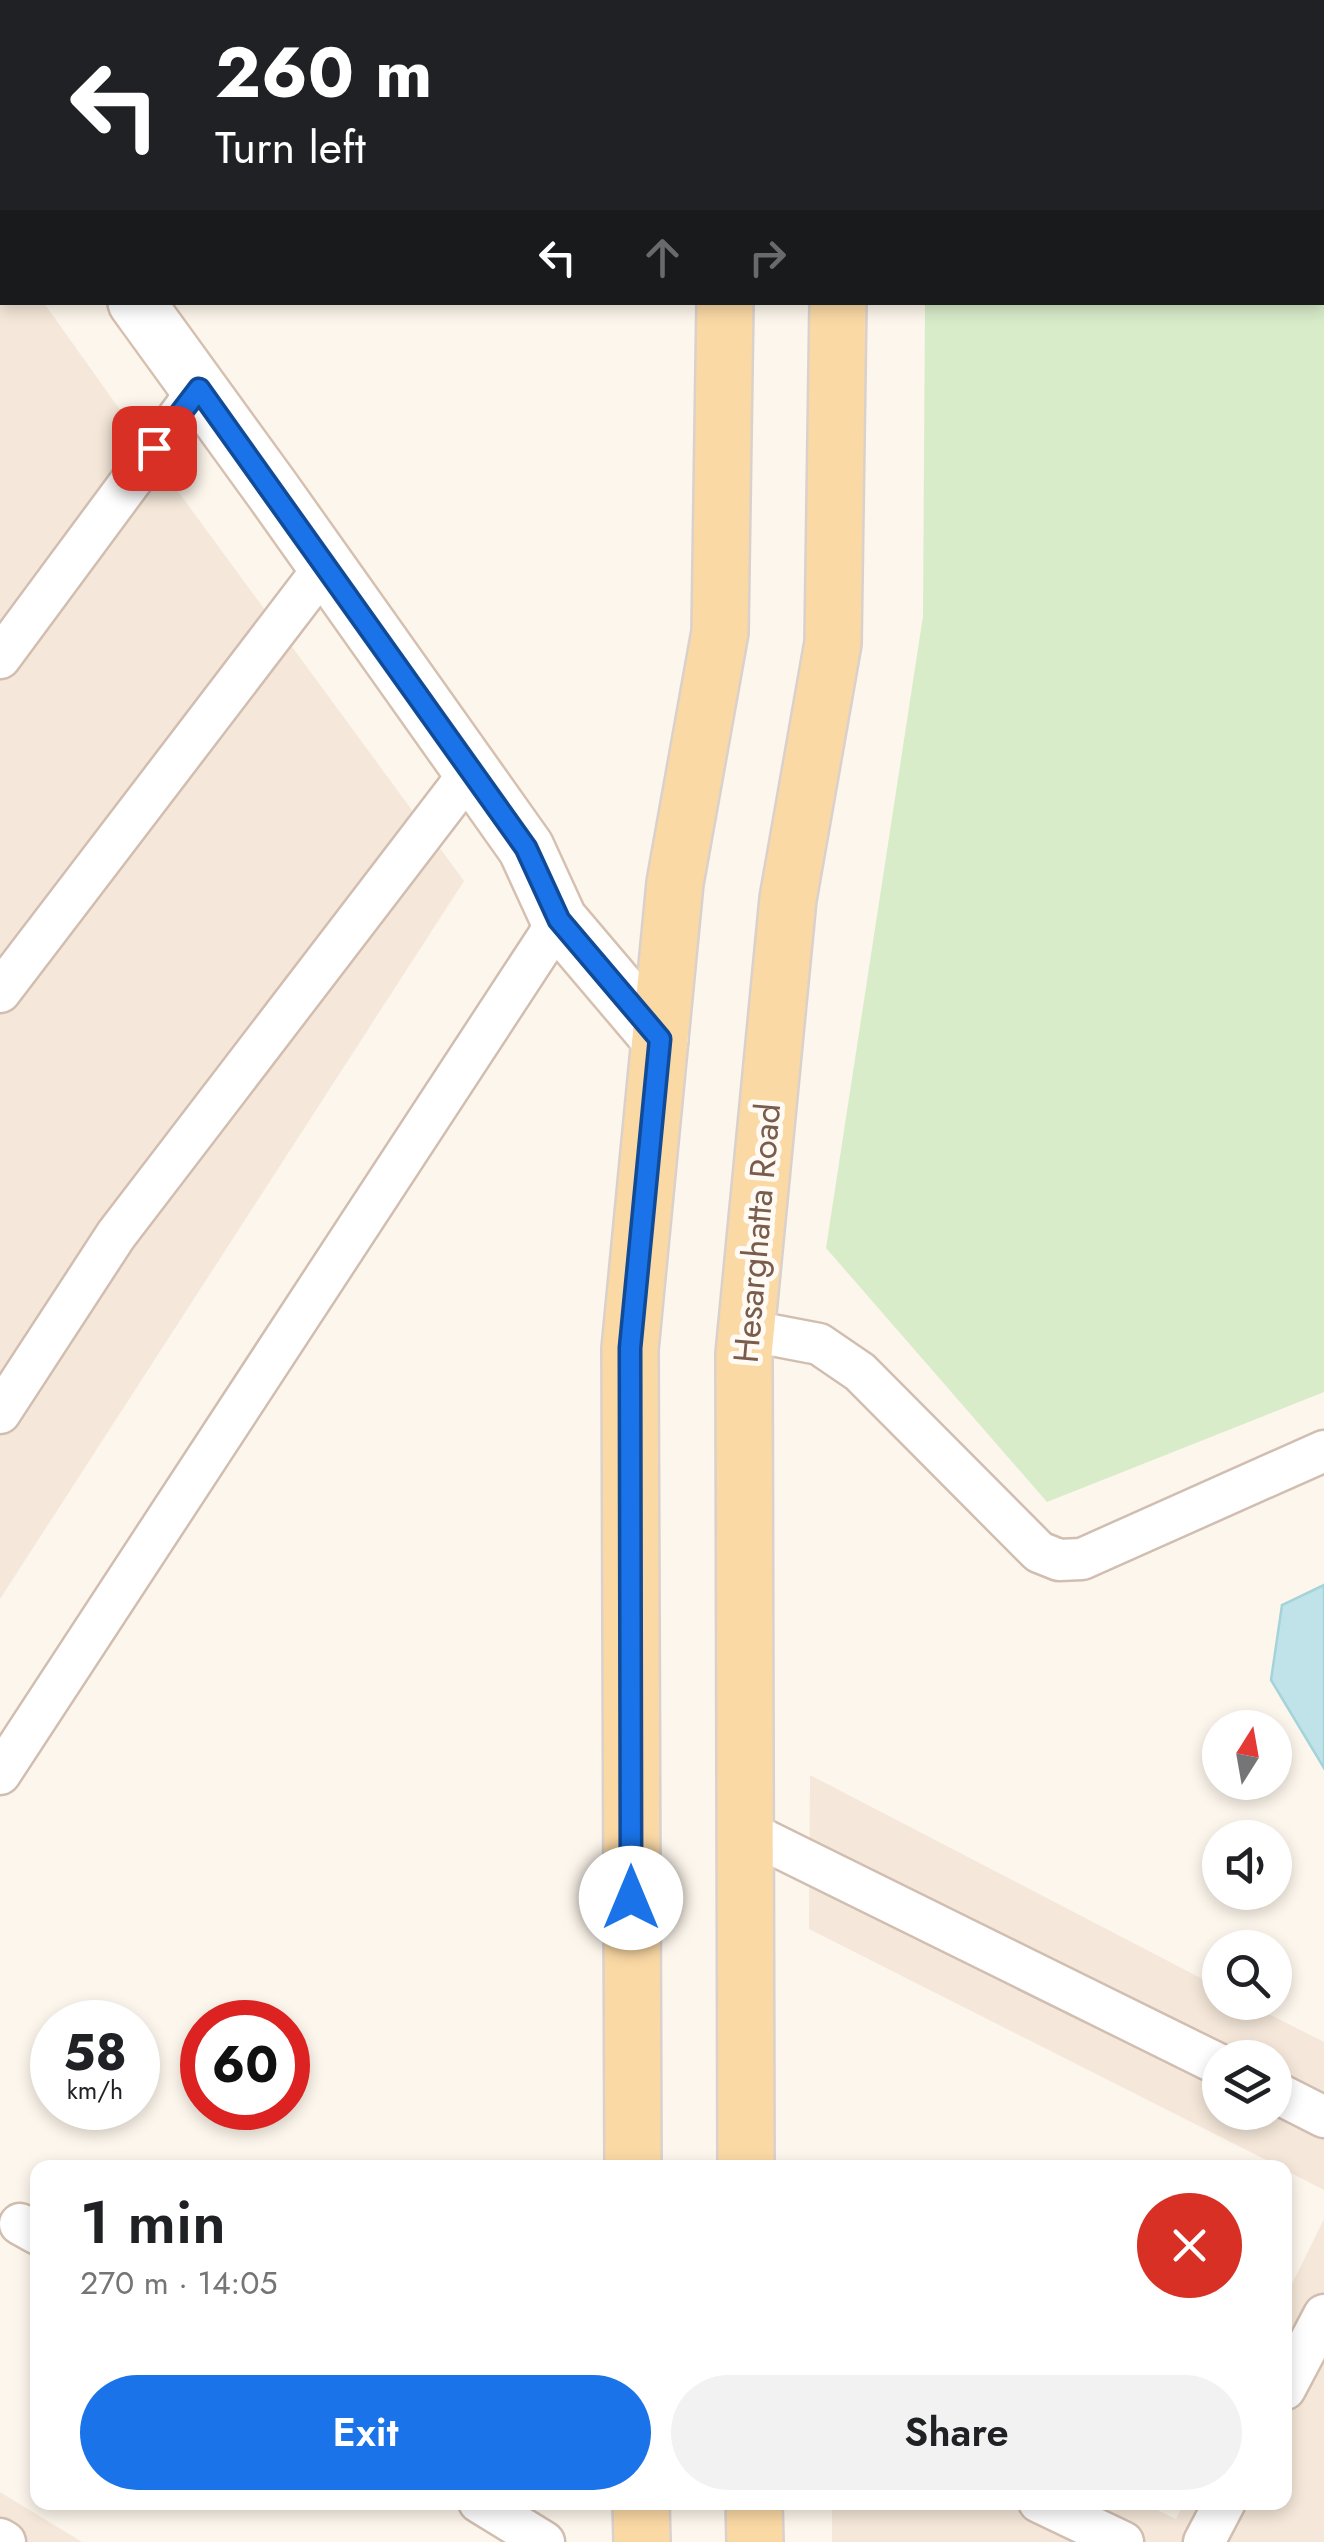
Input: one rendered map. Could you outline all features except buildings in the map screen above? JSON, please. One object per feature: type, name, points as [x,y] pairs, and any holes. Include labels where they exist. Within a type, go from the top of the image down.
[{"type":"main road","points":[[138,305],[526,848],[559,920],[660,1039]]},
{"type":"main road","points":[[633,2160],[630,1348],[675,883],[720,632],[725,305]]},
{"type":"main road","name":"Hesarghatta Road","points":[[746,2160],[746,1330],[788,899],[833,643],[838,305]]},
{"type":"main road","points":[[641,2510],[642,2542]]},
{"type":"main road","points":[[754,2510],[755,2542]]},
{"type":"street","points":[[0,658],[199,389]]},
{"type":"street","points":[[0,992],[326,566]]},
{"type":"street","points":[[0,1413],[116,1235],[471,771]]},
{"type":"street","points":[[0,1774],[559,920]]},
{"type":"street","points":[[746,1330],[820,1344],[840,1356],[1039,1552],[1058,1560],[1082,1558],[1324,1451]]},
{"type":"street","points":[[744,1830],[1202,2056]]},
{"type":"street","points":[[1292,2101],[1324,2117]]},
{"type":"street","points":[[1292,2376],[1324,2315]]},
{"type":"street","points":[[492,2510],[544,2542]]},
{"type":"street","points":[[1056,2510],[1123,2542]]},
{"type":"street","points":[[1204,2542],[1221,2510]]},
{"type":"shaded area","points":[[0,305],[45,305],[464,881],[0,1599]]},
{"type":"shaded area","points":[[810,1775],[1202,1979],[1202,2020],[1281,2020],[1324,2042],[1324,2190],[1292,2174],[1292,2160],[1266,2160],[1207,2130],[1292,2130],[1292,2040],[1202,2040],[1202,2128],[809,1929]]},
{"type":"shaded area","points":[[1324,2219],[1324,2542],[832,2542],[832,2510],[1157,2510],[1176,2519],[1180,2510],[1292,2510],[1292,2284]]},
{"type":"shaded area","points":[[0,2492],[82,2542],[0,2542]]},
{"type":"green space","points":[[925,305],[1324,305],[1324,1392],[1047,1502],[826,1248],[923,616]]},
{"type":"water","points":[[1324,1585],[1324,1768],[1271,1680],[1282,1605]]},
{"type":"route","points":[[154,448],[199,389],[526,848],[559,920],[660,1039],[630,1348],[631,1898]]}]
